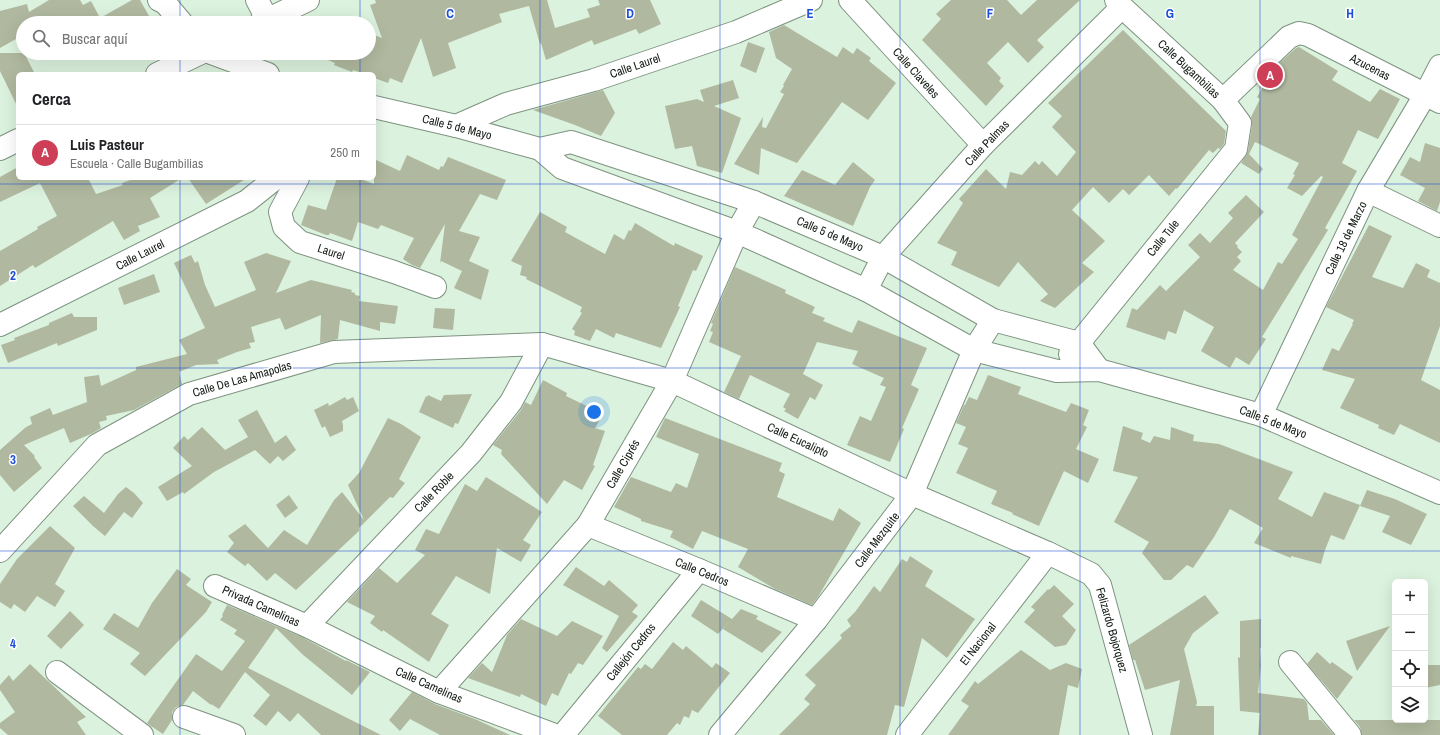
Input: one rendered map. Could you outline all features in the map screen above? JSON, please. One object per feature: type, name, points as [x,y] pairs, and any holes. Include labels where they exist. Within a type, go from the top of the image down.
[{"type":"street","points":[[159,0],[165,2],[176,16]]},
{"type":"street","points":[[257,0],[262,16]]},
{"type":"street","points":[[274,16],[308,0]]},
{"type":"street","name":"Calle Laurel","points":[[456,126],[506,104],[594,80],[736,32],[811,0]]},
{"type":"street","name":"Calle Claveles","points":[[850,0],[982,145]]},
{"type":"street","name":"Calle Palmas","points":[[866,290],[883,257],[982,145],[1119,4]]},
{"type":"street","name":"Calle Bugambilias","points":[[1119,4],[1223,100],[1289,37],[1299,33]]},
{"type":"street","name":"Azucenas","points":[[1299,33],[1308,36],[1432,99]]},
{"type":"street","points":[[161,72],[186,60]]},
{"type":"street","points":[[230,60],[263,72]]},
{"type":"street","name":"Calle 18 de Marzo","points":[[1262,415],[1368,191],[1432,99],[1440,66]]},
{"type":"street","name":"Calle Tule","points":[[1057,371],[1236,148],[1240,123],[1223,100]]},
{"type":"street","name":"Calle 5 de Mayo","points":[[376,107],[456,126],[540,148],[571,142],[754,202],[883,257],[994,320],[1079,343]]},
{"type":"street","points":[[0,149],[16,141]]},
{"type":"street","name":"Calle 5 de Mayo","points":[[540,148],[562,168],[737,232],[866,290],[974,350],[1057,371],[1099,370],[1262,415],[1440,493]]},
{"type":"street","name":"Calle Laurel","points":[[0,325],[247,201],[273,180]]},
{"type":"street","name":"Laurel","points":[[297,180],[280,212],[284,227],[300,242],[435,286]]},
{"type":"street","points":[[1368,191],[1440,226]]},
{"type":"street","name":"Calle Ciprés","points":[[439,692],[588,525],[672,381],[737,232],[754,202]]},
{"type":"street","name":"Calle Mezquite","points":[[720,735],[816,620],[912,494],[974,350],[994,320]]},
{"type":"street","points":[[1079,343],[1099,370]]},
{"type":"street","name":"Calle Eucalipto","points":[[542,344],[672,381],[912,494],[1048,553]]},
{"type":"street","name":"Calle De Las Amapolas","points":[[0,552],[97,445],[189,394],[334,352],[542,344]]},
{"type":"street","name":"Calle Roble","points":[[307,626],[472,453],[511,402],[542,344]]},
{"type":"street","name":"Calle Cedros","points":[[588,525],[816,620]]},
{"type":"street","name":"El Nacional","points":[[907,735],[1048,553]]},
{"type":"street","name":"Felizardo Bojorquez","points":[[1048,553],[1091,574],[1100,585],[1141,735]]},
{"type":"street","name":"Callejón Cedros","points":[[563,735],[699,570]]},
{"type":"street","name":"Privada Camelinas","points":[[215,586],[307,626]]},
{"type":"street","name":"Calle Camelinas","points":[[307,626],[439,692],[555,735]]},
{"type":"street","points":[[1290,662],[1350,735]]},
{"type":"street","points":[[57,672],[142,735]]},
{"type":"street","points":[[184,717],[234,735]]},
{"type":"building","points":[[49,0],[80,0],[83,5],[91,1],[99,16],[16,16],[16,39],[0,48],[0,11],[27,4],[29,12]]},
{"type":"building","points":[[132,0],[140,0],[149,16],[104,16]]},
{"type":"building","points":[[375,0],[547,0],[555,28],[590,17],[587,9],[600,5],[598,0],[650,0],[661,24],[639,34],[636,29],[594,45],[592,40],[546,60],[529,6],[499,14],[502,22],[448,43],[456,68],[433,77],[421,38],[402,83],[390,78],[388,83],[376,79],[376,72],[359,72],[353,70],[352,72],[334,65],[335,63],[328,60],[376,60],[376,36],[382,38],[376,22],[376,16],[374,16],[370,5],[376,3]]},
{"type":"building","points":[[951,0],[1007,0],[1021,15],[1037,0],[1080,0],[1037,40],[1044,47],[1028,63],[1008,42],[987,63],[1001,78],[999,81],[1004,86],[986,106],[922,40],[941,19],[936,14]]},
{"type":"building","points":[[784,25],[837,57],[843,47],[853,54],[857,48],[871,58],[869,61],[896,83],[868,120],[842,102],[797,163],[761,148],[759,175],[734,164],[763,117],[762,127],[766,128],[784,94],[780,92],[792,69],[776,58],[769,32]]},
{"type":"building","points":[[1123,30],[1226,131],[1224,144],[1220,149],[1218,148],[1213,153],[1209,150],[1177,189],[1176,188],[1169,196],[1149,175],[1129,195],[1123,189],[1109,203],[1093,187],[1072,210],[1105,241],[1082,263],[1094,272],[1055,308],[1040,301],[1048,294],[1018,262],[999,287],[951,265],[957,252],[937,243],[963,203],[959,199],[986,169],[1006,189],[1010,172],[1022,175],[1035,161],[1039,165],[1042,161],[1057,176],[1076,152],[1052,127],[1062,116],[1048,103]]},
{"type":"building","points":[[748,42],[765,48],[756,73],[740,66]]},
{"type":"building","points":[[1299,47],[1338,71],[1332,80],[1370,102],[1380,89],[1400,99],[1378,139],[1358,130],[1342,163],[1357,171],[1325,228],[1328,230],[1262,337],[1266,339],[1249,365],[1236,357],[1230,368],[1201,351],[1214,327],[1184,310],[1176,334],[1168,331],[1165,340],[1126,327],[1132,308],[1137,310],[1160,285],[1166,291],[1200,257],[1188,245],[1200,233],[1210,243],[1233,218],[1228,213],[1246,195],[1264,212],[1235,243],[1242,252],[1237,257],[1241,261],[1233,270],[1263,290],[1278,262],[1282,264],[1298,239],[1292,235],[1323,177],[1321,176],[1302,196],[1287,188],[1295,175],[1293,174],[1299,163],[1255,142],[1249,154],[1263,169],[1259,174],[1241,163],[1248,151],[1252,125],[1251,117],[1260,99],[1257,97],[1274,68]]},
{"type":"building","points":[[0,53],[16,53],[16,60],[28,60],[34,72],[16,72],[16,104],[0,71]]},
{"type":"building","points":[[733,80],[739,98],[714,106],[741,118],[722,173],[697,166],[692,146],[675,149],[665,106],[697,99],[704,102],[700,90]]},
{"type":"building","points":[[603,90],[615,113],[601,136],[533,110]]},
{"type":"building","points":[[1425,143],[1440,148],[1440,202],[1437,211],[1418,201],[1425,188],[1400,175],[1410,157],[1420,162]]},
{"type":"building","points":[[407,155],[439,170],[441,166],[443,167],[448,157],[506,180],[497,200],[480,194],[459,231],[480,237],[469,261],[489,270],[481,300],[454,288],[462,271],[441,261],[440,263],[445,224],[420,268],[403,259],[414,238],[381,225],[378,229],[358,222],[352,241],[330,233],[329,235],[326,235],[301,225],[308,205],[326,210],[336,180],[363,180],[374,184],[374,180],[376,180],[376,160],[400,171]]},
{"type":"building","points":[[853,162],[875,180],[870,187],[853,226],[784,196],[802,170],[835,185]]},
{"type":"building","points":[[16,168],[16,180],[89,180],[96,194],[123,185],[122,183],[130,180],[179,180],[150,198],[160,217],[138,226],[140,231],[124,240],[113,221],[35,268],[33,265],[0,286],[0,251],[57,216],[40,183],[0,202],[0,177]]},
{"type":"building","points":[[189,180],[244,180],[206,204]]},
{"type":"building","points":[[540,212],[567,227],[565,232],[605,254],[614,234],[624,240],[629,230],[631,231],[635,223],[674,246],[675,243],[703,256],[696,271],[693,270],[678,306],[680,307],[661,348],[616,333],[614,338],[596,329],[590,341],[574,335],[575,331],[572,329],[582,313],[580,312],[582,307],[526,279],[527,277],[520,275],[522,266],[511,261]]},
{"type":"building","points":[[1369,225],[1392,236],[1372,277],[1403,288],[1416,263],[1430,270],[1427,277],[1440,283],[1440,326],[1421,380],[1440,390],[1440,443],[1400,424],[1394,435],[1378,428],[1379,425],[1340,408],[1355,379],[1322,370],[1332,348],[1339,351],[1354,320],[1326,307]]},
{"type":"building","points":[[266,253],[291,261],[276,293],[311,280],[352,290],[351,292],[355,293],[355,295],[360,296],[359,301],[398,306],[395,324],[380,322],[380,331],[340,320],[338,339],[320,343],[321,315],[285,330],[280,318],[251,327],[255,342],[249,343],[251,348],[217,360],[219,364],[196,365],[179,372],[182,384],[134,410],[106,416],[107,420],[99,422],[101,428],[93,433],[70,443],[64,428],[24,445],[35,456],[34,457],[42,468],[14,492],[0,475],[0,450],[26,427],[32,424],[30,417],[50,408],[53,415],[87,402],[84,377],[99,375],[101,386],[136,370],[136,367],[187,354],[179,340],[205,328],[174,263],[191,255],[195,263],[198,261],[205,285],[215,307],[256,290],[244,262]]},
{"type":"building","points":[[735,267],[786,290],[785,293],[815,307],[812,313],[825,318],[823,321],[852,333],[858,320],[927,348],[911,385],[919,389],[902,428],[904,429],[890,462],[847,445],[860,416],[871,421],[886,387],[880,385],[884,378],[852,364],[858,351],[817,342],[803,374],[823,385],[815,400],[810,397],[798,419],[784,411],[786,409],[783,407],[790,394],[750,375],[739,399],[724,392],[741,356],[709,342],[713,332],[710,331],[713,324],[711,323]]},
{"type":"building","points":[[154,274],[160,292],[124,305],[118,288]]},
{"type":"building","points":[[435,308],[455,309],[453,330],[433,328]]},
{"type":"building","points":[[72,313],[74,317],[97,317],[97,330],[58,346],[57,343],[8,363],[1,345],[15,340],[14,338],[49,325],[49,323]]},
{"type":"building","points":[[988,375],[1021,387],[1018,394],[1066,412],[1071,403],[1089,410],[1083,425],[1087,427],[1076,449],[1099,459],[1088,483],[1064,471],[1039,526],[991,504],[997,491],[956,473],[968,448],[958,444],[966,427],[956,423],[969,397],[977,400]]},
{"type":"building","points":[[543,380],[567,393],[566,396],[591,408],[589,411],[601,418],[595,428],[605,431],[593,465],[595,466],[582,490],[564,480],[547,504],[501,454],[502,450],[493,445],[521,410],[525,402],[531,405]]},
{"type":"building","points":[[472,394],[458,424],[455,423],[453,428],[419,412],[426,396],[427,397],[428,395],[441,401],[444,395]]},
{"type":"building","points":[[345,397],[347,400],[353,397],[359,411],[342,421],[343,431],[330,437],[325,426],[322,428],[314,410],[328,403],[329,406]]},
{"type":"building","points":[[257,410],[275,443],[286,435],[296,450],[283,461],[278,456],[270,464],[255,450],[214,472],[184,494],[183,492],[167,501],[158,487],[192,466],[173,448],[184,436],[188,440],[202,427],[225,450],[248,437],[238,420]]},
{"type":"building","points":[[388,418],[401,424],[421,437],[399,479],[405,483],[393,498],[390,497],[359,528],[359,531],[296,590],[275,573],[267,581],[248,563],[245,566],[227,552],[234,543],[228,536],[245,524],[268,548],[284,530],[307,545],[334,500],[342,492],[364,520],[348,485],[359,473]]},
{"type":"building","points":[[665,418],[782,463],[779,471],[785,474],[777,497],[833,521],[839,508],[861,523],[812,605],[775,589],[738,567],[748,549],[702,531],[693,549],[670,537],[673,531],[641,521],[641,519],[614,507],[631,477],[671,492],[676,483],[687,488],[699,454],[656,437]]},
{"type":"building","points":[[1123,426],[1143,433],[1141,439],[1150,443],[1154,436],[1170,440],[1171,427],[1194,435],[1193,441],[1219,444],[1293,472],[1278,499],[1312,517],[1324,492],[1360,505],[1344,540],[1331,535],[1321,564],[1291,556],[1291,558],[1254,543],[1263,528],[1230,509],[1214,537],[1193,568],[1187,565],[1171,580],[1164,580],[1142,553],[1149,542],[1114,522],[1138,477],[1113,471]]},
{"type":"building","points":[[486,477],[542,512],[523,540],[531,545],[521,562],[497,548],[490,594],[456,576],[431,614],[449,625],[429,662],[383,630],[382,632],[370,623],[375,616],[347,602],[379,568],[397,583],[425,555],[415,550],[426,529],[439,534],[465,484],[477,491]]},
{"type":"building","points":[[126,487],[143,503],[132,518],[124,512],[105,536],[73,506],[84,496],[104,513],[118,494]]},
{"type":"building","points":[[1367,490],[1395,499],[1427,514],[1411,545],[1382,532],[1390,516],[1360,506]]},
{"type":"building","points":[[289,495],[298,508],[285,518],[276,505]]},
{"type":"building","points":[[50,526],[75,548],[55,584],[65,591],[55,607],[37,596],[25,612],[14,604],[11,609],[0,602],[0,584],[17,559]]},
{"type":"building","points":[[910,556],[933,571],[925,586],[975,619],[947,658],[922,638],[904,707],[895,705],[887,735],[779,735],[810,704],[804,699],[816,685],[805,675],[842,638],[840,635],[851,626],[847,620],[855,612],[874,586],[880,592],[902,559],[907,562]]},
{"type":"building","points":[[576,567],[604,586],[609,580],[638,605],[632,612],[638,616],[607,652],[602,648],[619,616],[563,585]]},
{"type":"building","points":[[177,569],[191,579],[186,585],[212,602],[206,612],[145,676],[130,664],[140,653],[103,629],[114,613],[138,628],[152,603]]},
{"type":"building","points":[[1054,585],[1074,604],[1062,616],[1076,630],[1066,645],[1055,647],[1024,622],[1035,610],[1031,607],[1048,589],[1049,590]]},
{"type":"building","points":[[1205,595],[1219,613],[1193,633],[1184,649],[1197,702],[1196,706],[1214,706],[1214,735],[1170,735],[1180,680],[1145,690],[1135,660],[1133,660],[1129,645]]},
{"type":"building","points":[[701,600],[732,619],[741,609],[758,616],[756,619],[782,632],[762,653],[723,629],[731,620],[718,634],[691,616]]},
{"type":"building","points":[[227,605],[302,637],[346,661],[370,672],[352,695],[302,654],[276,628],[248,668],[381,735],[321,735],[298,713],[290,722],[278,711],[266,726],[253,716],[270,695],[245,672],[219,709],[211,705],[193,691],[183,705],[176,707],[172,712],[172,720],[163,734],[147,723],[196,654],[222,671],[245,641],[234,634],[237,630],[220,620]]},
{"type":"building","points":[[70,611],[84,625],[61,649],[47,636]]},
{"type":"building","points":[[521,619],[557,636],[572,621],[603,636],[583,665],[578,663],[571,674],[569,673],[558,696],[552,693],[546,706],[521,694],[520,697],[468,678],[482,663],[492,672],[507,635]]},
{"type":"building","points":[[1261,619],[1261,666],[1258,693],[1304,699],[1307,703],[1309,720],[1321,720],[1334,735],[1258,735],[1260,713],[1240,711],[1238,657],[1240,658],[1240,621]]},
{"type":"building","points":[[1390,626],[1357,671],[1346,641]]},
{"type":"building","points":[[673,642],[683,650],[686,646],[712,668],[716,663],[730,673],[698,713],[692,710],[689,718],[684,716],[680,725],[677,723],[667,735],[622,735],[598,716],[638,667],[641,669],[645,664],[652,669]]},
{"type":"building","points":[[1021,650],[1050,670],[1066,663],[1082,669],[1078,688],[1068,685],[1059,735],[948,735],[969,706],[961,701],[975,681],[978,684]]},
{"type":"building","points":[[1317,652],[1330,664],[1332,662],[1353,677],[1337,699],[1307,664]]},
{"type":"building","points":[[30,664],[86,717],[77,722],[86,735],[8,735],[0,728],[0,723],[15,712],[0,690],[0,685],[9,675],[13,681]]},
{"type":"building","points":[[1428,665],[1440,665],[1440,685],[1428,687]]},
{"type":"building","points":[[412,692],[435,704],[475,719],[510,735],[440,735],[410,719],[400,731],[389,720]]},
{"type":"building","points":[[1354,720],[1392,720],[1392,723],[1428,723],[1428,720],[1440,720],[1440,735],[1362,735],[1360,727]]},
{"type":"place","name":"Luis Pasteur","points":[[1270,75]]}]
